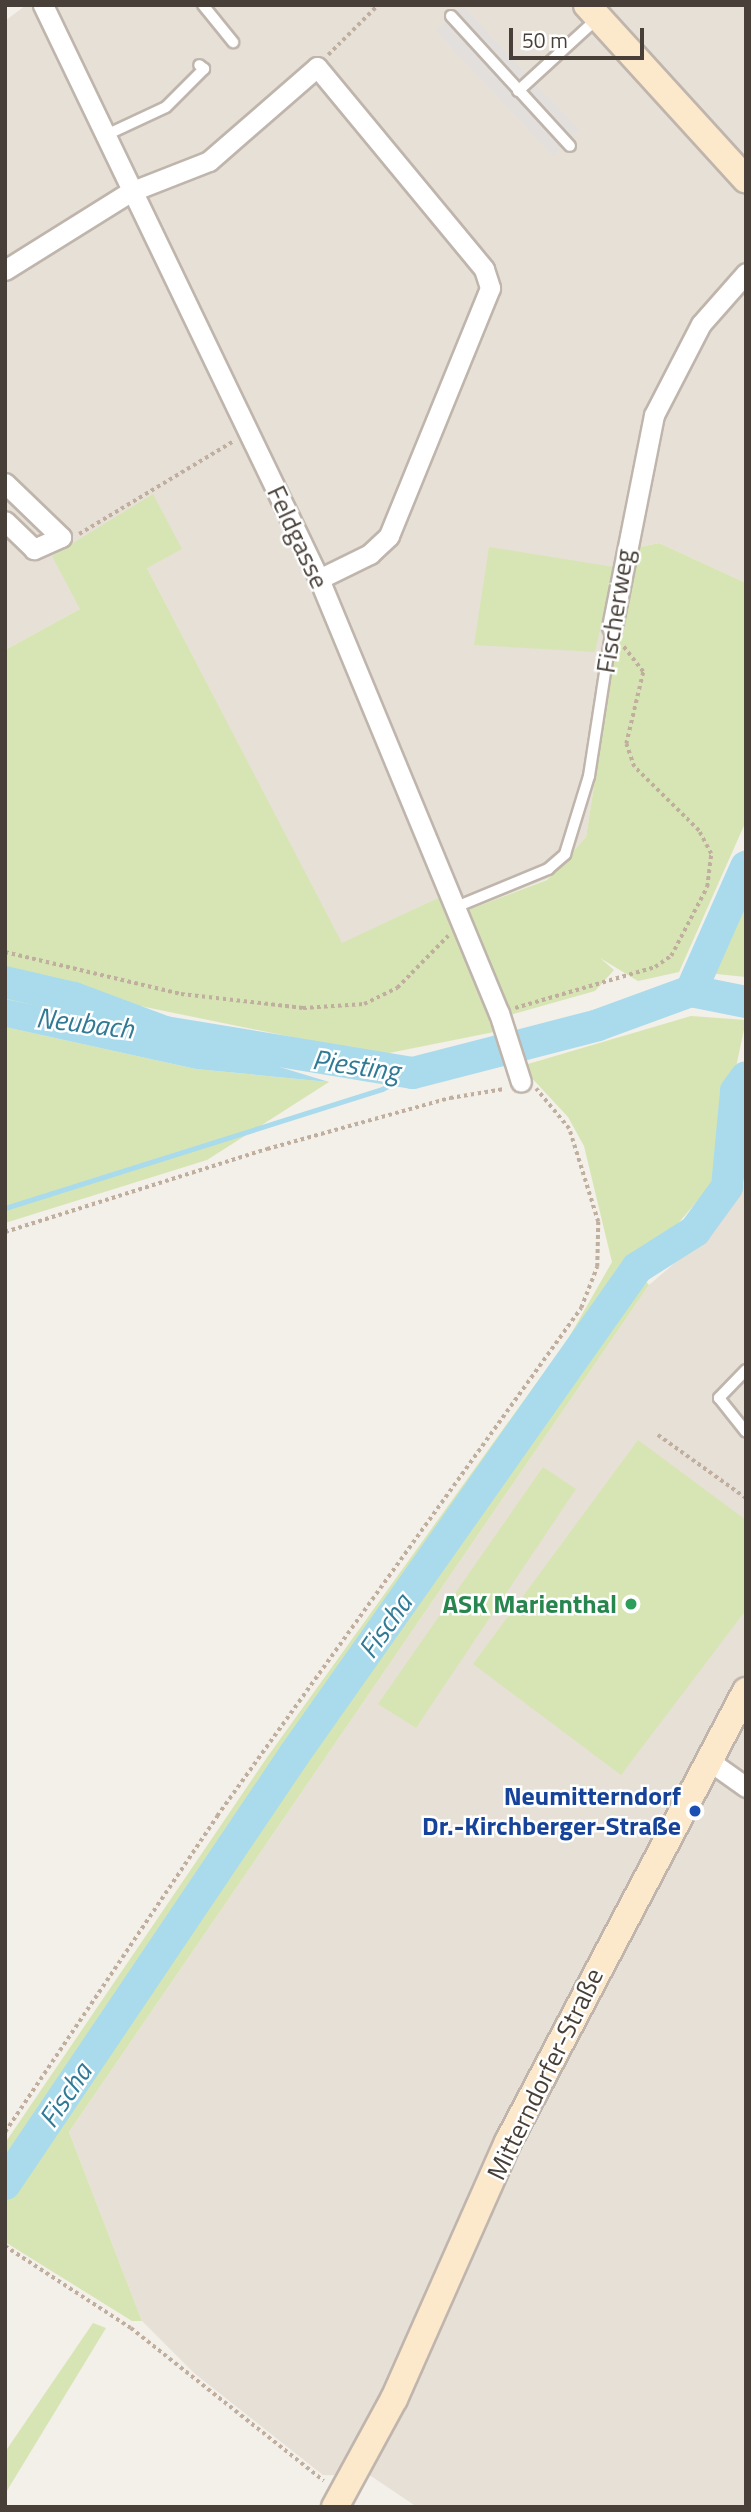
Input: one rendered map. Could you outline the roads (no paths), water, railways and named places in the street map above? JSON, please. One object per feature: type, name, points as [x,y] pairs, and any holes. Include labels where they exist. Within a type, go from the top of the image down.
[{"type":"street","name":"Feldgasse","points":[[43,5],[130,192],[319,579],[459,914],[501,1020],[518,1073]]},
{"type":"street","points":[[593,11],[746,180]]},
{"type":"street","points":[[5,270],[130,192],[209,161],[317,67],[459,237],[490,288],[389,536],[370,554],[319,579]]},
{"type":"street","name":"Fischerweg","points":[[612,630],[654,415],[701,324],[746,273]]},
{"type":"street","points":[[5,483],[61,537],[34,549],[5,521]]},
{"type":"street","name":"Mitterndorfer-Straße","points":[[338,2501],[362,2465],[508,2142],[746,1692]]},
{"type":"street","points":[[708,1760],[746,1787]]},
{"type":"lane","points":[[203,5],[233,42]]},
{"type":"lane","points":[[518,91],[593,11]]},
{"type":"lane","points":[[451,16],[570,146]]},
{"type":"lane","points":[[104,136],[166,107],[204,69],[200,65]]},
{"type":"lane","name":"Fischerweg","points":[[459,914],[548,869],[565,854],[589,776],[612,630]]},
{"type":"lane","points":[[746,1370],[719,1398],[746,1432]]},
{"type":"water","name":"Neubach","points":[[5,999],[165,1032],[329,1082],[196,1069],[5,1027]]},
{"type":"waterway","points":[[691,991],[746,867]]},
{"type":"waterway","name":"Piesting","points":[[5,982],[74,998],[165,1032],[413,1073],[598,1025],[691,991],[746,1002]]},
{"type":"waterway","points":[[5,1208],[382,1089],[413,1073]]},
{"type":"waterway","name":"Fischa","points":[[5,2184],[294,1755],[637,1268],[695,1231],[727,1187],[736,1091],[746,1077]]},
{"type":"place","name":"ASK Marienthal","points":[[631,1604]]},
{"type":"place","name":"Neumitterndorf Dr.-Kirchberger-Straße","points":[[695,1811]]}]
